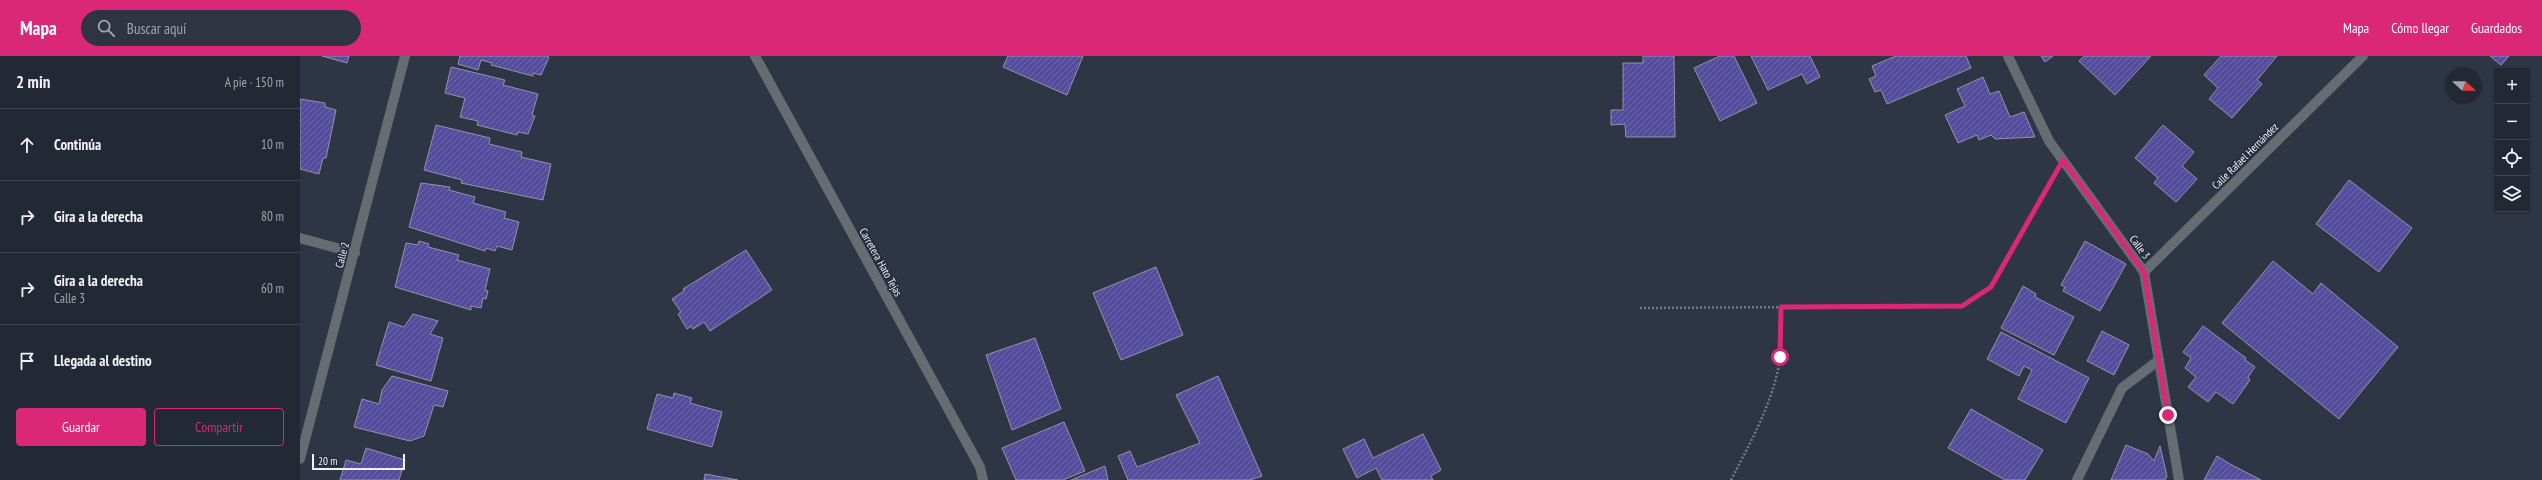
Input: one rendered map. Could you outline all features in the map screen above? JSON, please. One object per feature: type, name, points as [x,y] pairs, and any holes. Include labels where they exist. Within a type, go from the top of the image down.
[{"type":"street","name":"Calle 2","points":[[300,460],[405,56]]},
{"type":"street","name":"Carretera Hato Tejas","points":[[755,56],[980,467],[984,480]]},
{"type":"street","name":"Calle 3","points":[[2008,56],[2049,141],[2144,272],[2179,480]]},
{"type":"street","name":"Calle Rafael Hernández","points":[[2144,272],[2363,56]]},
{"type":"street","points":[[300,238],[355,253]]},
{"type":"street","points":[[2077,480],[2122,388],[2159,360]]},
{"type":"path","points":[[1640,308],[1962,306],[1991,287],[2063,160]]},
{"type":"path","points":[[1731,480],[1762,420],[1773,391],[1780,357],[1781,307]]},
{"type":"building","points":[[322,56],[349,56],[347,63]]},
{"type":"building","points":[[460,56],[549,57],[541,75],[533,73],[533,76],[491,65],[492,63],[481,60],[478,70],[458,64]]},
{"type":"building","points":[[1008,56],[1083,56],[1067,95],[1003,67]]},
{"type":"building","points":[[1643,56],[1674,56],[1675,137],[1626,137],[1625,124],[1611,125],[1611,110],[1623,110],[1623,63],[1643,63]]},
{"type":"building","points":[[1720,56],[1734,56],[1757,103],[1720,121],[1694,68]]},
{"type":"building","points":[[1751,56],[1810,56],[1820,77],[1807,84],[1802,74],[1768,90]]},
{"type":"building","points":[[1896,56],[1966,56],[1971,68],[1887,104],[1881,90],[1875,92],[1869,79],[1876,76],[1872,66]]},
{"type":"building","points":[[2041,56],[2053,56],[2045,62]]},
{"type":"building","points":[[2084,56],[2151,56],[2115,95],[2079,61]]},
{"type":"building","points":[[2221,56],[2277,56],[2257,80],[2262,84],[2232,118],[2209,99],[2218,88],[2204,75]]},
{"type":"building","points":[[2490,56],[2509,56],[2501,65]]},
{"type":"building","points":[[451,67],[505,80],[503,85],[538,94],[532,115],[535,116],[528,134],[518,132],[517,135],[477,125],[478,121],[460,117],[465,98],[445,93]]},
{"type":"building","points":[[1983,77],[1990,94],[1999,91],[2010,117],[2024,112],[2035,137],[1995,139],[1991,135],[1979,140],[1977,135],[1958,143],[1945,115],[1965,106],[1957,89]]},
{"type":"building","points":[[300,99],[325,103],[325,107],[336,110],[326,158],[323,158],[319,174],[300,169]]},
{"type":"building","points":[[436,125],[490,138],[489,144],[522,152],[521,157],[551,164],[543,200],[461,183],[462,180],[424,170]]},
{"type":"building","points":[[2163,125],[2194,152],[2182,166],[2197,179],[2176,202],[2154,183],[2158,178],[2135,158]]},
{"type":"building","points":[[2349,180],[2412,228],[2379,272],[2316,224]]},
{"type":"building","points":[[421,183],[450,187],[449,190],[475,197],[473,203],[506,212],[504,218],[519,222],[512,250],[497,246],[495,251],[486,248],[485,251],[409,227]]},
{"type":"building","points":[[419,241],[429,244],[428,247],[459,255],[457,260],[490,269],[485,290],[488,291],[486,299],[483,298],[481,308],[471,306],[471,310],[395,287],[406,243],[418,245]]},
{"type":"building","points":[[2085,241],[2126,264],[2100,311],[2063,291],[2065,287],[2061,285]]},
{"type":"building","points":[[746,250],[772,290],[710,331],[704,322],[693,329],[691,326],[687,329],[678,314],[681,312],[672,299],[684,291],[683,289]]},
{"type":"building","points":[[2273,261],[2313,294],[2321,283],[2398,347],[2339,419],[2222,323]]},
{"type":"building","points":[[1156,267],[1183,335],[1121,360],[1093,293]]},
{"type":"building","points":[[2023,286],[2036,294],[2035,297],[2074,317],[2054,355],[2001,328]]},
{"type":"building","points":[[413,314],[438,321],[430,334],[443,338],[431,381],[376,365],[389,322],[404,327]]},
{"type":"building","points":[[2203,326],[2246,358],[2245,360],[2255,367],[2248,377],[2250,380],[2233,404],[2216,392],[2208,402],[2188,387],[2196,377],[2185,368],[2191,358],[2183,352]]},
{"type":"building","points":[[2102,331],[2129,345],[2114,375],[2087,361]]},
{"type":"building","points":[[2001,332],[2089,378],[2066,423],[2018,399],[2032,370],[2024,366],[2019,376],[1987,359]]},
{"type":"building","points":[[1035,338],[1061,409],[1012,430],[986,355]]},
{"type":"building","points":[[392,376],[448,391],[443,407],[434,405],[424,436],[410,441],[354,427],[362,399],[379,404],[382,390]]},
{"type":"building","points":[[1218,376],[1262,476],[1250,480],[1128,480],[1118,456],[1130,451],[1137,467],[1200,443],[1176,395]]},
{"type":"building","points":[[674,393],[692,398],[690,403],[722,412],[712,447],[647,429],[657,394],[673,398]]},
{"type":"building","points":[[1971,409],[2043,450],[2025,480],[2005,480],[1948,448]]},
{"type":"building","points":[[1064,422],[1085,471],[1063,480],[1016,480],[1002,448]]},
{"type":"building","points":[[1423,434],[1441,470],[1431,476],[1433,480],[1382,480],[1376,468],[1357,478],[1343,449],[1364,439],[1373,458]]},
{"type":"building","points":[[2126,445],[2148,454],[2154,461],[2160,446],[2167,476],[2165,480],[2111,480]]},
{"type":"building","points":[[366,448],[405,460],[399,480],[340,480],[346,460],[361,464]]},
{"type":"building","points":[[2217,456],[2230,464],[2261,480],[2204,480]]},
{"type":"building","points":[[1105,466],[1108,480],[1071,480]]},
{"type":"building","points":[[705,474],[738,480],[704,480]]},
{"type":"route","points":[[1780,357],[1781,307],[1962,306],[1991,287],[2063,160],[2144,272],[2168,415]]}]
